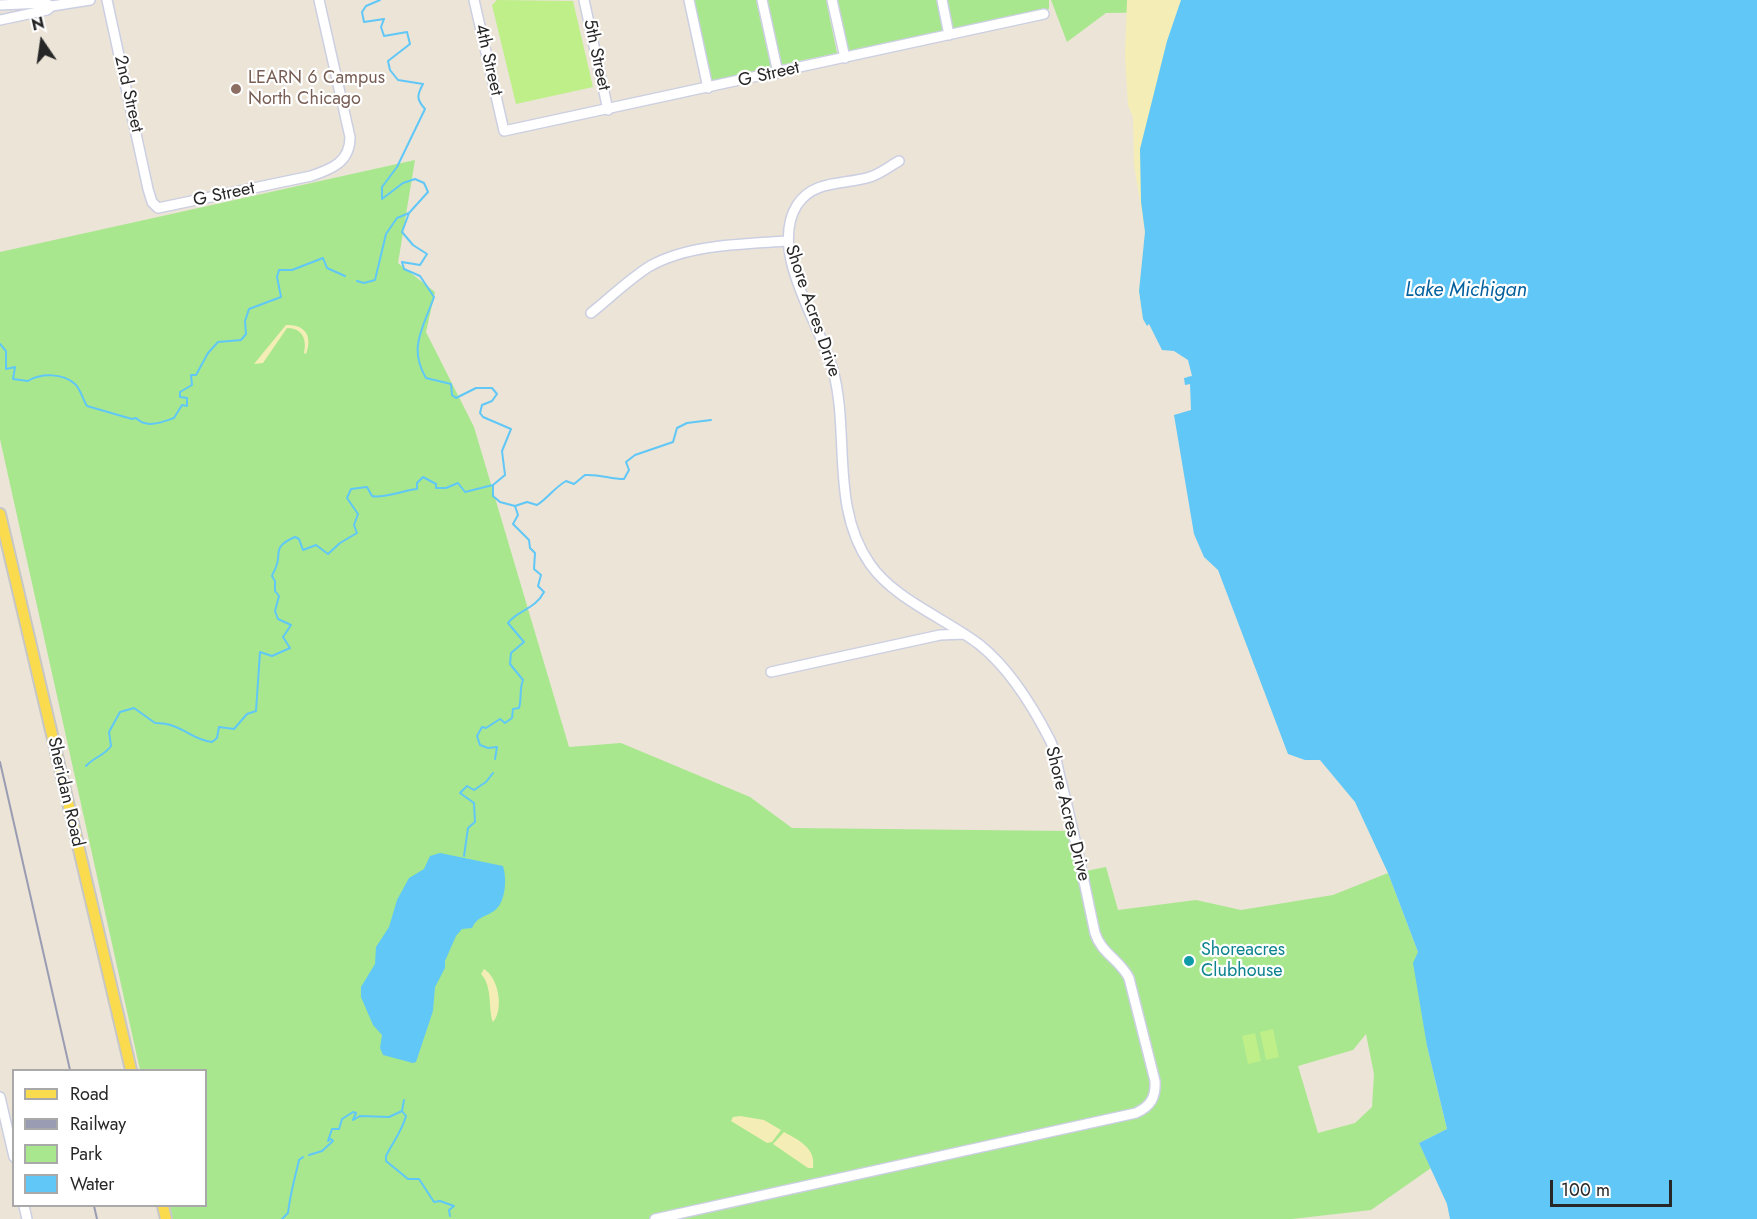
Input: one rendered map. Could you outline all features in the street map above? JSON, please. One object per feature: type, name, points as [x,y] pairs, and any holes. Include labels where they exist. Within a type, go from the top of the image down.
[{"type":"main road","name":"Sheridan Road","points":[[0,514],[131,1069]]},
{"type":"street","points":[[0,5],[90,0]]},
{"type":"street","name":"2nd Street","points":[[107,0],[148,189]]},
{"type":"street","name":"G Street","points":[[148,189],[154,206],[165,207],[311,176],[337,166],[350,147],[350,137],[319,0]]},
{"type":"street","name":"4th Street","points":[[474,0],[501,121]]},
{"type":"street","name":"5th Street","points":[[584,0],[608,110]]},
{"type":"street","points":[[689,0],[708,88]]},
{"type":"street","points":[[762,0],[778,73]]},
{"type":"street","points":[[832,0],[845,57]]},
{"type":"street","points":[[942,0],[949,35]]},
{"type":"street","points":[[0,20],[47,10],[57,3]]},
{"type":"street","name":"G Street","points":[[501,121],[504,131],[1044,14]]},
{"type":"street","name":"Shore Acres Drive","points":[[655,1219],[1136,1113],[1144,1109],[1154,1096],[1155,1081],[1129,978],[1123,966],[1098,944],[1050,741],[1028,701],[1001,664],[964,634],[887,582],[870,564],[859,543],[851,519],[843,474],[837,385],[796,275],[787,231],[799,202],[810,192],[835,182],[873,176],[899,161]]},
{"type":"street","points":[[591,313],[649,267],[666,259],[747,243],[788,241]]},
{"type":"street","points":[[771,672],[940,635],[964,634]]},
{"type":"street","points":[[0,1097],[12,1150]]},
{"type":"green space","points":[[497,0],[573,1],[593,87],[516,104],[492,5]]},
{"type":"green space","points":[[694,0],[756,0],[771,67],[712,81]]},
{"type":"green space","points":[[765,0],[826,0],[837,53],[780,65]]},
{"type":"green space","points":[[835,0],[937,0],[945,32],[847,54]]},
{"type":"green space","points":[[945,0],[1049,0],[1049,9],[952,30]]},
{"type":"green space","points":[[1051,0],[1169,0],[1170,12],[1106,13],[1067,42]]},
{"type":"green space","points":[[415,160],[398,263],[435,292],[426,332],[474,427],[569,747],[621,743],[750,797],[792,828],[1068,831],[1076,873],[1106,867],[1118,910],[1196,900],[1241,910],[1333,895],[1388,873],[1418,952],[1427,1046],[1447,1129],[1419,1143],[1431,1168],[1371,1210],[1292,1219],[173,1219],[170,1207],[207,1207],[207,1069],[140,1069],[0,439],[0,252]],"holes":[[[1366,1034],[1374,1074],[1372,1107],[1355,1123],[1318,1133],[1298,1066],[1353,1050]]]},
{"type":"green space","points":[[1273,1029],[1279,1057],[1266,1060],[1260,1032]]},
{"type":"green space","points":[[1255,1033],[1261,1061],[1248,1064],[1242,1036]]},
{"type":"sand","points":[[1127,0],[1269,0],[1143,319],[1139,291],[1145,232],[1134,165],[1133,117],[1128,105],[1125,56]]},
{"type":"sand","points":[[286,325],[293,325],[306,332],[308,348],[306,354],[304,353],[303,336],[297,330],[287,328],[263,363],[254,364]]},
{"type":"sand","points":[[484,969],[493,979],[498,994],[498,1010],[493,1022],[489,992],[481,974]]},
{"type":"sand","points":[[733,1117],[764,1120],[781,1130],[772,1142],[767,1143],[731,1121]]},
{"type":"sand","points":[[784,1132],[806,1146],[812,1155],[813,1168],[808,1168],[773,1144]]},
{"type":"water","name":"Lake Michigan","points":[[1181,0],[1757,0],[1757,1219],[1450,1219],[1447,1204],[1419,1143],[1447,1129],[1427,1046],[1413,963],[1418,952],[1388,873],[1355,802],[1320,760],[1305,760],[1288,754],[1218,570],[1204,557],[1194,534],[1174,415],[1191,410],[1190,384],[1185,385],[1184,378],[1188,377],[1181,359],[1161,350],[1143,319],[1139,291],[1145,232],[1141,202],[1140,149],[1167,41]]},
{"type":"water","points":[[440,853],[503,866],[504,890],[501,902],[494,911],[479,919],[472,928],[462,929],[456,936],[445,961],[445,968],[435,987],[433,1011],[416,1062],[413,1063],[383,1055],[380,1048],[382,1035],[373,1025],[361,997],[361,987],[375,964],[376,947],[389,927],[397,900],[409,878],[424,869],[430,856]]},
{"type":"pier","points":[[1149,324],[1162,350],[1174,351],[1188,360],[1192,376],[1181,378],[1185,374],[1179,361],[1159,352],[1145,328]]},
{"type":"waterway","points":[[357,281],[364,283],[375,280],[386,234],[397,218],[409,213],[428,192],[424,183],[415,179],[403,183],[382,199],[382,187],[397,167],[425,109],[418,97],[423,84],[398,80],[390,70],[388,61],[410,44],[407,32],[384,36],[381,27],[384,19],[364,22],[362,12],[366,6],[380,0]]},
{"type":"waterway","points":[[86,766],[111,746],[109,732],[120,712],[134,708],[155,723],[180,728],[204,741],[212,742],[217,738],[219,727],[234,729],[247,714],[256,711],[260,652],[272,656],[290,648],[283,637],[291,625],[278,619],[275,611],[279,596],[275,591],[275,581],[272,576],[278,562],[280,547],[295,537],[299,539],[303,550],[316,545],[328,554],[340,543],[357,533],[354,525],[358,514],[347,498],[351,489],[367,487],[372,496],[376,497],[417,489],[417,483],[423,477],[436,484],[436,488],[446,488],[458,483],[465,492],[493,485],[505,475],[502,451],[511,429],[483,417],[480,413],[482,405],[492,401],[497,394],[492,388],[476,388],[456,398],[452,395],[451,384],[426,378],[421,367],[418,357],[419,338],[434,297],[420,276],[404,269],[402,262],[420,265],[427,254],[413,245],[402,232],[409,213]]},
{"type":"waterway","points":[[0,344],[6,351],[6,369],[15,367],[13,379],[28,381],[33,378],[58,376],[70,380],[77,386],[87,406],[132,419],[136,418],[145,423],[160,423],[174,418],[182,405],[187,406],[187,398],[180,397],[180,392],[192,385],[191,375],[196,375],[208,353],[218,342],[241,340],[246,334],[245,321],[249,309],[281,297],[277,277],[279,270],[292,270],[323,258],[327,268],[345,276]]},
{"type":"waterway","points":[[515,506],[527,502],[537,505],[566,481],[574,484],[585,475],[624,479],[629,470],[626,462],[635,455],[673,442],[677,428],[687,423],[711,420]]},
{"type":"waterway","points":[[493,485],[493,496],[500,502],[515,506],[518,515],[513,524],[529,540],[530,548],[535,553],[534,569],[541,575],[538,586],[544,592],[536,603],[516,615],[508,623],[524,642],[511,653],[510,664],[523,680],[519,708],[513,709],[512,718],[505,723],[500,719],[486,728],[482,727],[477,736],[480,745],[488,748],[497,747],[495,759]]},
{"type":"waterway","points":[[464,856],[468,828],[475,822],[474,803],[460,793],[467,786],[474,790],[486,782],[493,773]]},
{"type":"waterway","points":[[404,1100],[402,1111],[406,1116],[386,1156],[386,1161],[408,1179],[419,1179],[434,1202],[440,1201],[454,1206],[449,1210],[450,1216]]},
{"type":"waterway","points":[[309,1155],[322,1151],[333,1141],[331,1139],[328,1141],[332,1129],[339,1129],[342,1119],[353,1112],[356,1113],[353,1120],[360,1116],[389,1117],[402,1111]]},
{"type":"waterway","points":[[282,1219],[288,1213],[299,1160],[303,1157]]},
{"type":"railway","points":[[0,762],[70,1069]]},
{"type":"railway","points":[[94,1207],[97,1219]]},
{"type":"place","name":"LEARN 6 Campus North Chicago","points":[[236,89]]},
{"type":"place","name":"Shoreacres Clubhouse","points":[[1189,961]]}]
